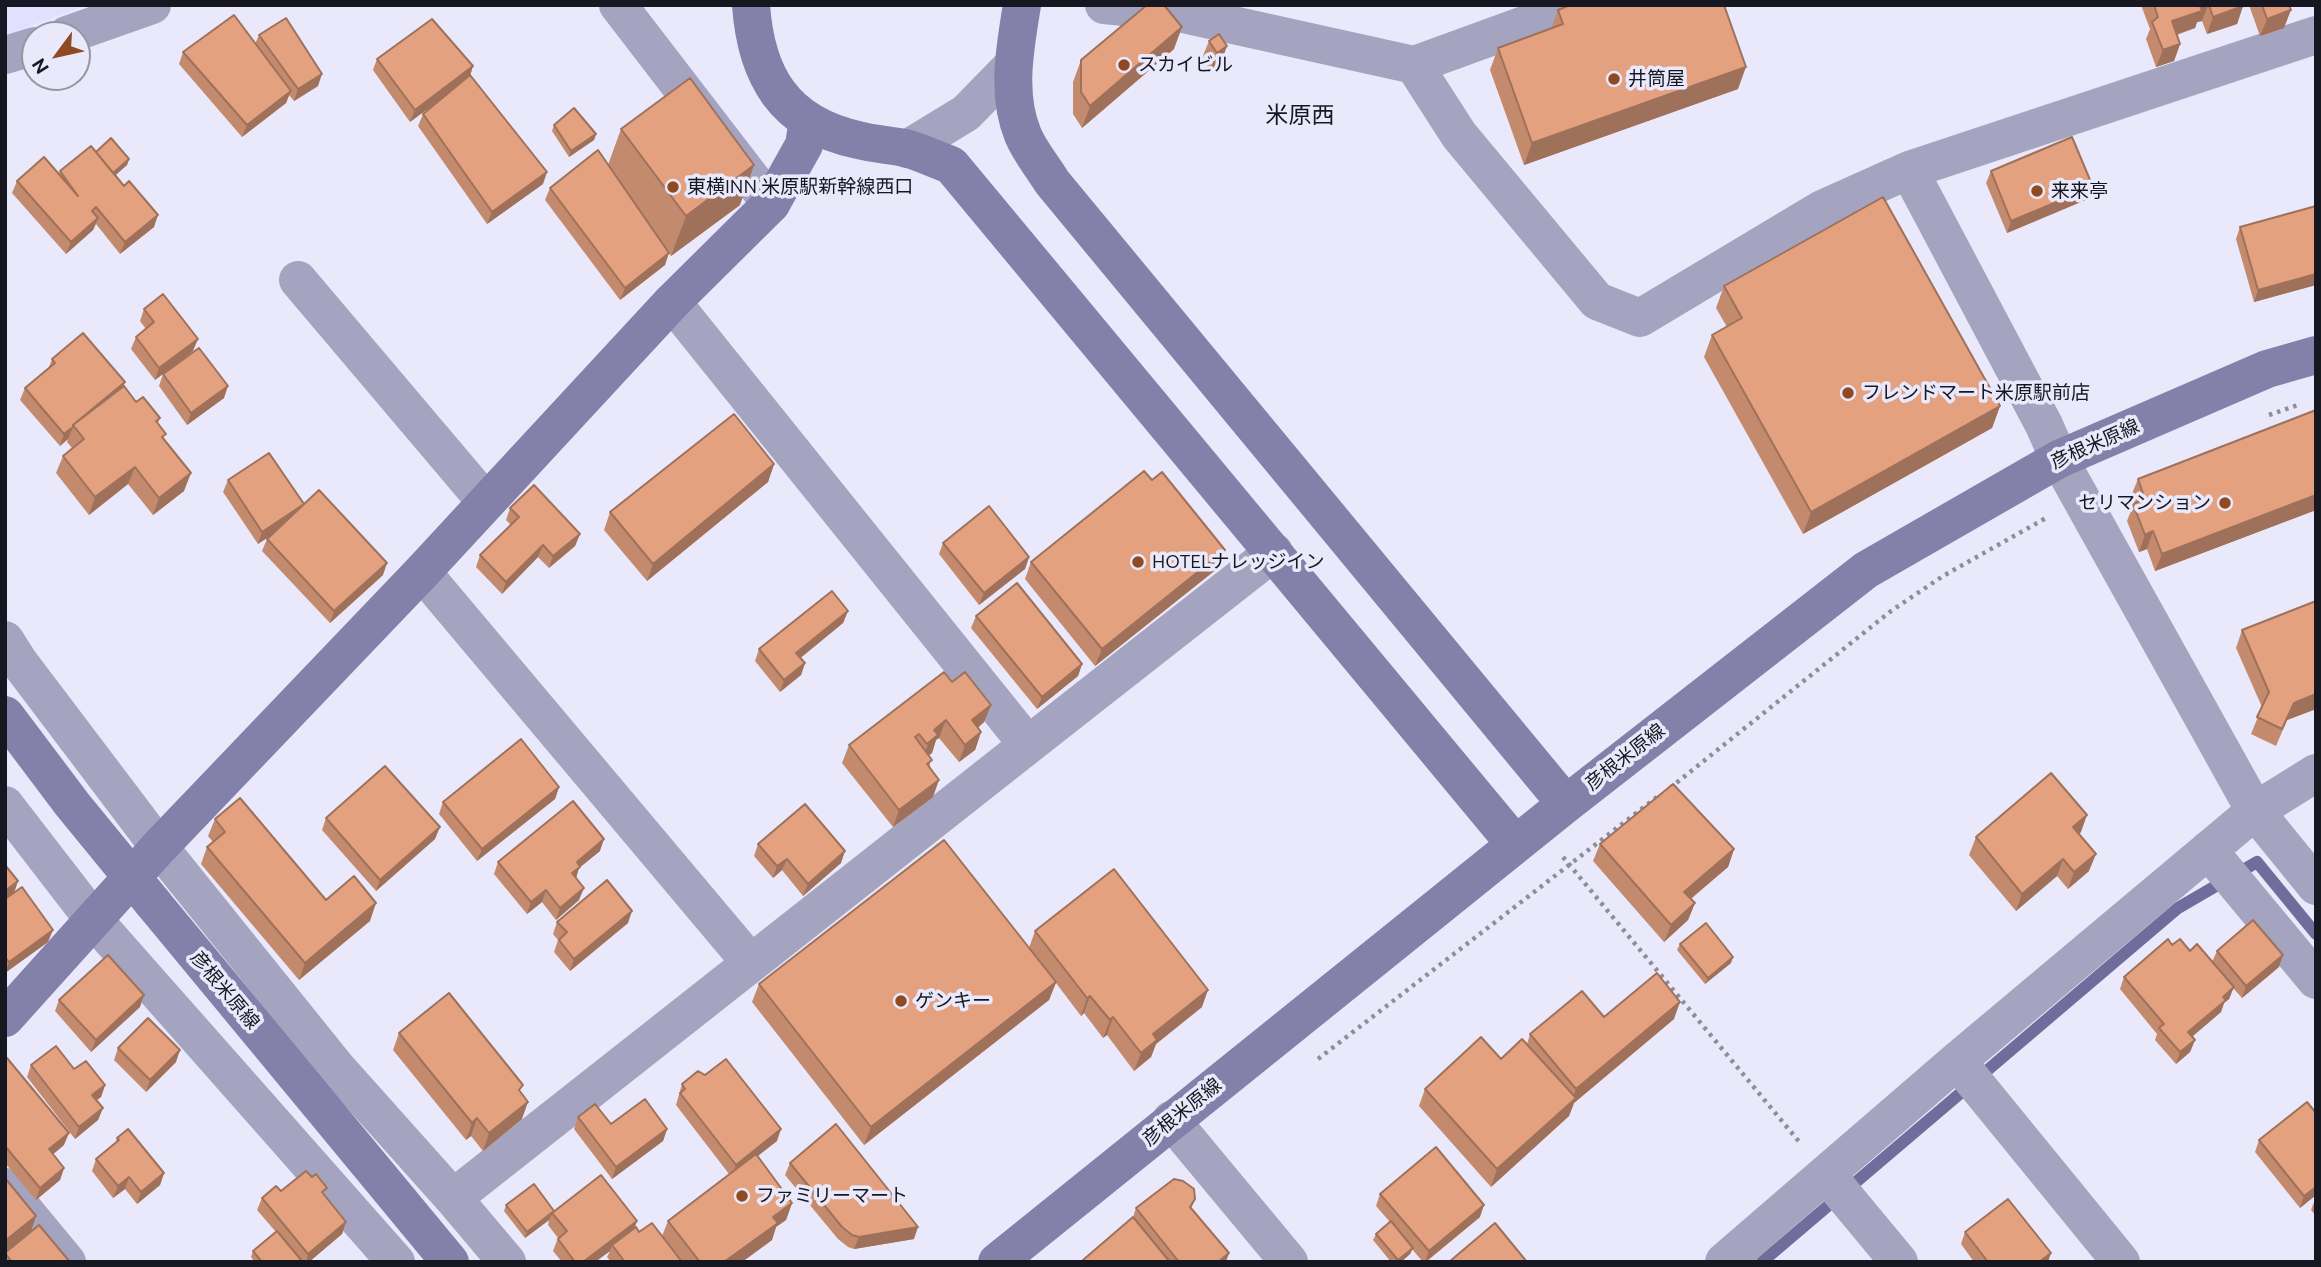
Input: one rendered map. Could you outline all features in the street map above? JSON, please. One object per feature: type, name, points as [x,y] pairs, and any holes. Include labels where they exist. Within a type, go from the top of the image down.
[{"type":"street","points":[[91,27],[152,5]]},
{"type":"street","points":[[618,5],[771,204]]},
{"type":"street","points":[[751,5],[753,35],[764,70],[787,106],[821,128],[856,140],[907,149],[951,165],[1274,552],[1540,825]]},
{"type":"street","points":[[1022,5],[1013,65],[1017,110],[1024,136],[1052,182],[1540,825]]},
{"type":"street","points":[[1104,5],[1174,12],[1414,65],[1579,5]]},
{"type":"street","points":[[1414,65],[1459,135],[1597,301],[1640,318],[1822,209],[1909,170],[2316,35]]},
{"type":"street","points":[[907,149],[966,113],[1013,65]]},
{"type":"street","points":[[5,1018],[159,847],[422,572],[672,302],[771,204],[804,145],[808,120]]},
{"type":"street","points":[[1909,170],[2044,425],[2059,459],[2255,811],[2316,886]]},
{"type":"street","points":[[298,280],[486,502]]},
{"type":"street","points":[[672,302],[1028,745]]},
{"type":"street","name":"彦根米原線","points":[[998,1262],[1540,825],[1866,570],[2059,459],[2267,369],[2316,355]]},
{"type":"street","points":[[453,1198],[1274,552]]},
{"type":"street","points":[[422,572],[750,962]]},
{"type":"street","points":[[5,640],[159,847],[336,1066],[507,1262]]},
{"type":"street","name":"彦根米原線","points":[[5,715],[72,804],[450,1262]]},
{"type":"street","points":[[1724,1262],[1838,1189],[1969,1076],[2208,850],[2255,811],[2316,773]]},
{"type":"street","points":[[5,805],[93,919],[396,1262]]},
{"type":"street","points":[[2208,850],[2316,980]]},
{"type":"street","points":[[1969,1076],[2121,1262]]},
{"type":"street","points":[[1171,1120],[1289,1262]]},
{"type":"street","points":[[5,1187],[66,1262]]},
{"type":"street","points":[[1838,1189],[1899,1262]]},
{"type":"path","points":[[2266,416],[2303,403]]},
{"type":"path","points":[[1307,1067],[1678,782],[1891,611],[1943,576],[2082,499]]},
{"type":"path","points":[[1540,825],[1570,865],[1838,1189]]},
{"type":"shaded area","points":[[5,5],[87,5],[43,21],[21,21],[21,29],[5,35]]},
{"type":"building","name":"スカイビル","points":[[1147,5],[1164,5],[1182,27],[1090,106],[1081,92],[1081,60]]},
{"type":"building","name":"井筒屋","points":[[1570,5],[1724,5],[1746,67],[1532,143],[1498,48],[1563,24],[1558,10]]},
{"type":"building","points":[[2154,5],[2202,5],[2202,11],[2172,21],[2180,44],[2163,50],[2152,22],[2158,17]]},
{"type":"building","points":[[2209,5],[2243,5],[2243,6],[2213,17]]},
{"type":"building","points":[[2262,5],[2289,5],[2291,10],[2267,19]]},
{"type":"building","points":[[234,15],[291,91],[247,125],[183,52]]},
{"type":"building","points":[[286,18],[322,74],[298,89],[259,35]]},
{"type":"building","points":[[432,19],[473,66],[415,110],[377,59]]},
{"type":"building","points":[[1219,34],[1227,46],[1217,53],[1209,41]]},
{"type":"building","points":[[470,75],[547,172],[492,212],[423,114]]},
{"type":"building","points":[[690,78],[754,165],[686,216],[621,129]]},
{"type":"building","points":[[574,108],[596,134],[571,151],[554,125]]},
{"type":"building","name":"来来亭","points":[[2072,137],[2093,187],[2011,221],[1991,171]]},
{"type":"building","points":[[111,138],[129,159],[113,173],[96,152]]},
{"type":"building","points":[[91,146],[124,186],[129,181],[158,215],[125,242],[96,207],[92,211],[98,218],[71,242],[17,181],[44,157],[78,196],[60,171]]},
{"type":"building","points":[[598,150],[669,253],[625,288],[550,188]]},
{"type":"building","name":"フレンドマート米原駅前店","points":[[1883,197],[2000,406],[1811,512],[1712,335],[1742,318],[1724,286]]},
{"type":"building","points":[[2316,206],[2316,274],[2258,290],[2240,227]]},
{"type":"building","points":[[163,294],[198,339],[159,368],[136,337],[154,322],[144,309]]},
{"type":"building","points":[[83,333],[125,382],[64,434],[25,388],[55,363],[52,359]]},
{"type":"building","points":[[199,348],[228,386],[191,413],[163,374]]},
{"type":"building","points":[[124,386],[136,402],[143,397],[160,418],[156,421],[166,434],[162,437],[191,473],[159,498],[135,467],[95,497],[63,456],[84,439],[73,425]]},
{"type":"building","name":"セリマンション","points":[[2316,410],[2316,495],[2162,554],[2153,531],[2145,535],[2133,504],[2145,499],[2138,479]]},
{"type":"building","points":[[734,414],[774,464],[653,564],[610,512]]},
{"type":"building","points":[[269,453],[304,504],[262,532],[228,480]]},
{"type":"building","points":[[1144,471],[1152,480],[1162,472],[1225,550],[1102,649],[1031,562]]},
{"type":"building","points":[[534,485],[580,534],[553,556],[543,545],[506,582],[480,555],[519,517],[510,508]]},
{"type":"building","points":[[319,490],[387,563],[334,611],[267,539]]},
{"type":"building","points":[[989,506],[1029,557],[984,593],[943,543]]},
{"type":"building","points":[[1017,583],[1082,664],[1042,697],[976,616]]},
{"type":"building","points":[[832,591],[848,611],[796,653],[805,663],[784,680],[759,649]]},
{"type":"building","points":[[2316,601],[2316,694],[2294,703],[2282,729],[2257,717],[2269,692],[2242,630]]},
{"type":"building","points":[[944,672],[952,682],[965,672],[991,705],[972,720],[981,732],[965,745],[946,720],[934,730],[938,735],[927,744],[919,734],[915,737],[932,760],[927,764],[939,780],[899,810],[849,745]]},
{"type":"building","points":[[521,739],[559,787],[482,849],[443,802]]},
{"type":"building","points":[[385,766],[440,827],[380,880],[326,818]]},
{"type":"building","points":[[2051,773],[2087,815],[2073,827],[2096,854],[2074,872],[2063,859],[2022,894],[1976,837]]},
{"type":"building","points":[[1673,784],[1734,849],[1684,892],[1695,903],[1671,925],[1600,844]]},
{"type":"building","points":[[240,798],[326,900],[354,876],[376,903],[305,963],[207,847],[225,832],[215,819]]},
{"type":"building","points":[[573,801],[604,839],[577,862],[580,867],[572,873],[584,888],[560,908],[546,890],[531,902],[498,862]]},
{"type":"building","points":[[805,804],[845,851],[808,884],[787,859],[777,866],[758,844]]},
{"type":"building","name":"ゲンキー","points":[[944,840],[1056,982],[871,1127],[759,984]]},
{"type":"building","points":[[5,865],[18,881],[5,891]]},
{"type":"building","points":[[1114,869],[1208,990],[1153,1034],[1157,1040],[1141,1053],[1113,1017],[1110,1020],[1090,996],[1087,998],[1035,931]]},
{"type":"building","points":[[607,880],[632,911],[574,959],[559,940],[567,932],[557,922]]},
{"type":"building","points":[[22,887],[53,930],[9,962],[5,957],[5,899]]},
{"type":"building","points":[[2253,920],[2283,955],[2246,986],[2217,951]]},
{"type":"building","points":[[1706,923],[1733,957],[1708,978],[1680,944]]},
{"type":"building","points":[[2168,939],[2172,945],[2180,939],[2190,951],[2197,944],[2234,987],[2223,997],[2226,1000],[2188,1032],[2195,1040],[2180,1052],[2159,1028],[2164,1024],[2124,977]]},
{"type":"building","points":[[108,955],[144,995],[96,1040],[59,1000]]},
{"type":"building","points":[[1657,973],[1680,1002],[1576,1089],[1530,1034],[1582,991],[1604,1017]]},
{"type":"building","points":[[449,993],[523,1085],[519,1090],[528,1102],[489,1133],[477,1118],[472,1123],[399,1033]]},
{"type":"building","points":[[148,1018],[180,1050],[150,1080],[118,1048]]},
{"type":"building","points":[[1481,1037],[1501,1059],[1522,1039],[1576,1098],[1497,1169],[1425,1089]]},
{"type":"building","points":[[56,1046],[74,1069],[86,1061],[105,1085],[92,1095],[103,1108],[79,1127],[31,1065]]},
{"type":"building","points":[[7,1058],[69,1133],[49,1149],[64,1168],[40,1188],[5,1146]]},
{"type":"building","points":[[726,1059],[781,1129],[736,1165],[680,1093],[685,1089],[682,1084],[698,1071],[705,1075]]},
{"type":"building","points":[[645,1099],[667,1129],[616,1167],[578,1117],[595,1104],[611,1124]]},
{"type":"building","points":[[2307,1102],[2316,1113],[2316,1187],[2304,1196],[2259,1140]]},
{"type":"building","points":[[836,1124],[918,1227],[859,1237],[852,1235],[842,1227],[790,1163]]},
{"type":"building","points":[[128,1129],[164,1173],[141,1192],[129,1177],[118,1186],[96,1159]]},
{"type":"building","points":[[1436,1147],[1484,1205],[1429,1251],[1380,1194]]},
{"type":"building","name":"ファミリーマート","points":[[756,1154],[792,1203],[773,1217],[778,1223],[724,1262],[700,1262],[668,1221]]},
{"type":"building","points":[[306,1171],[312,1177],[316,1174],[327,1188],[322,1192],[346,1222],[308,1254],[262,1198],[276,1186],[281,1191]]},
{"type":"building","points":[[601,1175],[637,1221],[583,1262],[575,1262],[558,1239],[567,1231],[552,1213]]},
{"type":"building","points":[[5,1178],[36,1216],[5,1241]]},
{"type":"building","points":[[1174,1179],[1183,1181],[1194,1189],[1195,1199],[1190,1207],[1229,1253],[1218,1262],[1179,1262],[1136,1208]]},
{"type":"building","points":[[534,1184],[554,1211],[527,1232],[506,1205]]},
{"type":"building","points":[[2008,1199],[2051,1253],[2039,1262],[1988,1262],[1965,1232]]},
{"type":"building","points":[[1133,1217],[1170,1262],[1083,1260]]},
{"type":"building","points":[[1391,1221],[1413,1248],[1398,1260],[1376,1234]]},
{"type":"building","points":[[652,1223],[682,1262],[625,1262],[612,1245],[636,1227],[639,1232]]},
{"type":"building","points":[[1495,1223],[1527,1262],[1449,1262]]},
{"type":"building","points":[[39,1225],[70,1262],[12,1262],[5,1253]]},
{"type":"building","points":[[277,1231],[301,1262],[262,1262],[253,1251]]},
{"type":"waterway","points":[[1762,1262],[2178,908],[2257,862],[2316,934]]},
{"type":"place","name":"スカイビル","points":[[1124,65]]},
{"type":"place","name":"井筒屋","points":[[1614,79]]},
{"type":"place","name":"東横INN 米原駅新幹線西口","points":[[673,187]]},
{"type":"place","name":"来来亭","points":[[2037,191]]},
{"type":"place","name":"フレンドマート米原駅前店","points":[[1848,393]]},
{"type":"place","name":"セリマンション","points":[[2225,503]]},
{"type":"place","name":"HOTELナレッジイン","points":[[1138,562]]},
{"type":"place","name":"ゲンキー","points":[[901,1001]]},
{"type":"place","name":"ファミリーマート","points":[[742,1196]]},
{"type":"district","name":"米原西","points":[[1300,115]]}]
